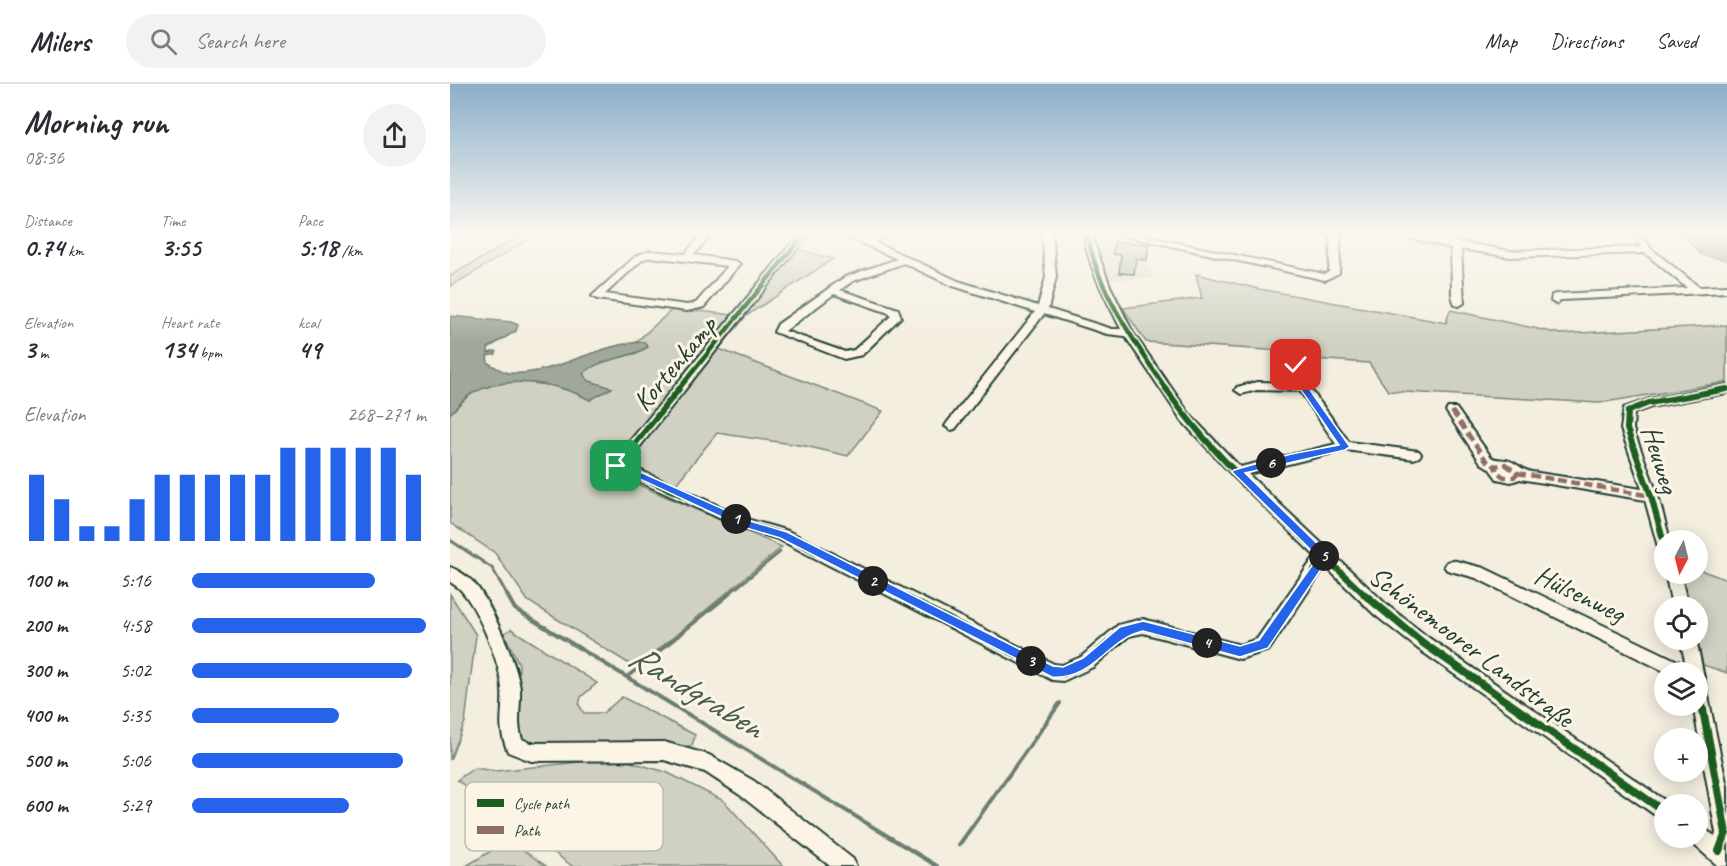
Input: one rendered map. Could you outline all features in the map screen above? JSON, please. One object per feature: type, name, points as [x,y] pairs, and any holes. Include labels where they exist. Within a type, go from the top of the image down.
[{"type":"street","points":[[626,269],[597,296],[687,308],[699,304],[730,269]]},
{"type":"street","name":"Kortenkamp","points":[[780,269],[616,466],[746,524],[783,535],[1052,672],[1063,672],[1087,662],[1124,630],[1143,626],[1240,652],[1263,645],[1324,556]]},
{"type":"street","points":[[834,291],[894,311],[896,317],[858,353],[848,356],[779,332],[782,326],[849,279],[877,269]]},
{"type":"street","points":[[925,269],[954,283],[1112,332],[1128,333]]},
{"type":"street","points":[[951,426],[1042,310],[1051,277],[1050,269]]},
{"type":"street","name":"Schönemoorer Landstraße","points":[[1099,269],[1128,333],[1186,418],[1237,472],[1324,556],[1381,610],[1485,687],[1654,804]]},
{"type":"street","points":[[1289,269],[1320,277],[1333,275],[1333,269]]},
{"type":"street","points":[[1456,269],[1459,303]]},
{"type":"street","points":[[1671,269],[1697,291]]},
{"type":"street","points":[[1556,301],[1556,297],[1727,290]]},
{"type":"street","points":[[1296,365],[1303,387],[1345,447]]},
{"type":"street","points":[[1241,390],[1257,386],[1303,387]]},
{"type":"street","name":"Heuweg","points":[[1660,530],[1627,429],[1628,411],[1649,403],[1727,390]]},
{"type":"street","points":[[1452,411],[1486,460],[1495,466],[1497,472],[1507,478],[1514,477],[1517,473],[1651,496]]},
{"type":"street","points":[[1237,472],[1345,447],[1414,454]]},
{"type":"street","name":"Hülsenweg","points":[[1452,566],[1479,572],[1663,662]]},
{"type":"street","points":[[450,573],[469,588],[474,596],[490,626],[501,655],[511,688],[509,729],[515,746],[531,752],[664,751],[709,764],[747,788],[846,866]]},
{"type":"street","points":[[1704,716],[1726,833],[1723,856]]},
{"type":"street","points":[[1708,843],[1723,856]]},
{"type":"shaded area","points":[[462,269],[479,269],[450,287],[450,276]]},
{"type":"shaded area","points":[[781,269],[817,269],[746,316],[719,349],[883,411],[848,456],[805,446],[717,433],[672,489],[637,467],[609,472],[782,547],[636,668],[528,601],[495,553],[450,523],[450,414],[467,397],[484,388],[514,382],[547,385],[590,400],[611,388],[589,381],[582,374],[608,360],[638,353],[644,342],[636,342],[674,308],[741,316]]},
{"type":"shaded area","points":[[1106,269],[1149,269],[1153,278],[1110,280]]},
{"type":"shaded area","points":[[1196,274],[1259,289],[1446,323],[1450,310],[1561,334],[1727,325],[1727,382],[1599,403],[1388,391],[1369,363],[1287,357],[1284,351],[1146,342],[1123,308],[1202,298]]},
{"type":"shaded area","points":[[450,316],[511,322],[518,325],[516,331],[488,348],[488,353],[496,351],[496,354],[487,356],[488,363],[509,373],[543,370],[626,344],[644,342],[648,347],[598,364],[583,374],[589,381],[612,388],[590,400],[547,385],[515,382],[499,384],[471,394],[450,414]]},
{"type":"shaded area","points":[[1708,573],[1727,580],[1727,673],[1708,667],[1708,662],[1702,662],[1700,650],[1708,650],[1708,596],[1688,596],[1685,584],[1708,584]]},
{"type":"shaded area","points":[[450,594],[476,635],[465,722],[450,760]]},
{"type":"shaded area","points":[[511,629],[597,683],[581,697],[579,705],[584,713],[603,713],[622,697],[695,735],[692,746],[535,744],[523,741],[518,729],[519,664],[504,633]]},
{"type":"shaded area","points":[[616,758],[666,772],[724,801],[783,866],[572,866],[552,851],[663,851],[663,782],[465,782],[465,786],[457,780],[474,768],[496,771]]},
{"type":"shaded area","points":[[491,851],[525,851],[546,866],[466,866]]},
{"type":"building","points":[[1119,269],[1135,269],[1134,274],[1119,273]]},
{"type":"waterway","name":"Randgraben","points":[[450,540],[492,568],[508,596]]},
{"type":"waterway","points":[[726,596],[780,552]]},
{"type":"waterway","name":"Randgraben","points":[[507,595],[515,609],[937,866]]},
{"type":"waterway","points":[[627,677],[728,595]]},
{"type":"waterway","points":[[959,845],[1060,703]]},
{"type":"marked path","points":[[1452,411],[1486,460],[1495,466]]},
{"type":"marked path","points":[[1517,473],[1514,477],[1504,477],[1497,472],[1495,466],[1505,464],[1524,475],[1651,496]]},
{"type":"cycle path","points":[[776,269],[617,466],[746,524],[783,535],[1052,672],[1063,673],[1087,662],[1124,630],[1143,626],[1240,652],[1263,645],[1324,556]]},
{"type":"cycle path","points":[[1099,269],[1128,333],[1186,418],[1237,472],[1381,610],[1423,643],[1654,804]]},
{"type":"cycle path","points":[[1660,530],[1627,429],[1628,411],[1649,403],[1727,389]]},
{"type":"cycle path","points":[[1704,716],[1726,833],[1719,851]]},
{"type":"route","points":[[616,466],[746,524],[783,535],[1052,672],[1063,672],[1087,662],[1124,630],[1143,626],[1240,652],[1263,645],[1324,556],[1237,472],[1345,447],[1303,387],[1296,365]]}]
